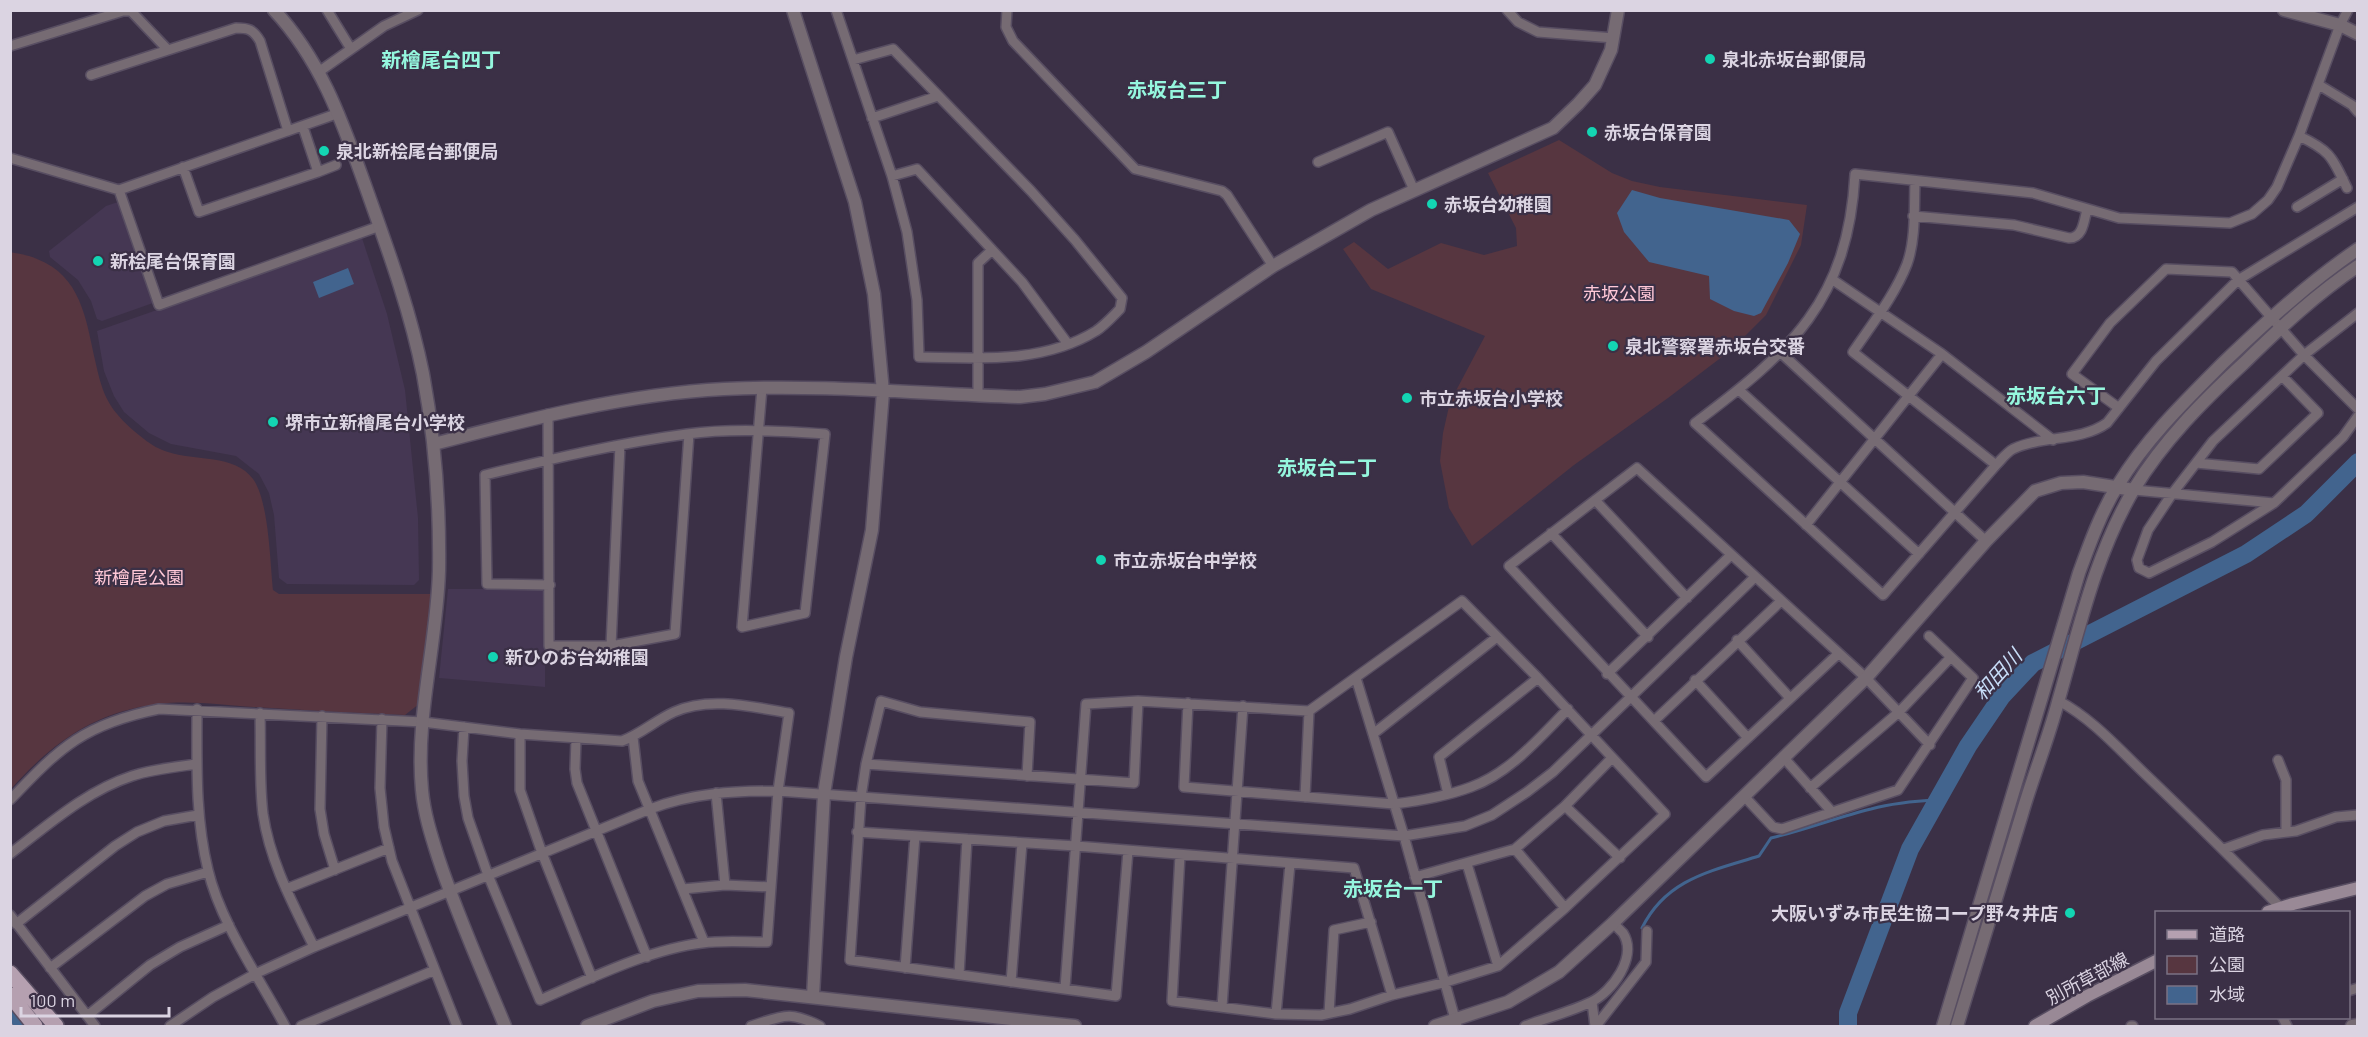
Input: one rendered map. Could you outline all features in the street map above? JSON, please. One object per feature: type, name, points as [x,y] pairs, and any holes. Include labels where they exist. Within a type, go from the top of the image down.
[{"type":"main road","points":[[2271,911],[2358,888]]},
{"type":"main road","name":"別所草部線","points":[[2035,1026],[2086,996],[2155,962]]},
{"type":"main road","points":[[10,973],[56,1026]]},
{"type":"main road","points":[[10,995],[35,1026]]},
{"type":"street","points":[[274,10],[302,44],[320,71],[339,113],[380,226],[409,319],[423,374],[434,444],[439,573],[434,647],[420,745],[425,815],[449,891],[505,1026]]},
{"type":"street","points":[[327,10],[351,49]]},
{"type":"street","points":[[320,71],[384,26],[418,10]]},
{"type":"street","points":[[793,10],[855,202],[874,294],[883,392],[872,530],[846,657],[824,794],[813,996]]},
{"type":"street","points":[[836,10],[891,176],[913,261],[919,357],[978,358],[1044,353],[1097,330],[1120,309],[1122,298],[1075,240],[1031,191],[893,49],[853,60]]},
{"type":"street","points":[[1007,10],[1006,27],[1013,41],[1135,169],[1222,191],[1227,195],[1273,266]]},
{"type":"street","points":[[1507,10],[1518,22],[1538,32],[1614,38]]},
{"type":"street","points":[[434,444],[548,414],[687,392],[811,387],[1020,397],[1045,394],[1095,382],[1146,352],[1273,266],[1371,210],[1554,128],[1595,85],[1605,66],[1614,38],[1618,10]]},
{"type":"street","points":[[2284,10],[2340,26],[2358,34]]},
{"type":"street","points":[[2348,10],[2287,168],[2277,187],[2268,200],[2252,214],[2230,222],[2119,218],[2033,193],[1855,174],[1849,232],[1833,280],[1811,316],[1781,353],[1739,390],[1695,423],[1884,595],[1954,512],[2012,450],[2097,431],[2107,423],[2156,361],[2238,280],[2358,207]]},
{"type":"street","points":[[10,46],[123,11],[131,11],[168,50]]},
{"type":"street","points":[[91,75],[236,28],[248,28],[255,32],[260,41],[288,131]]},
{"type":"street","points":[[2319,85],[2352,105],[2358,112]]},
{"type":"street","points":[[872,118],[938,96]]},
{"type":"street","points":[[10,158],[119,190],[339,113]]},
{"type":"street","points":[[303,127],[318,172]]},
{"type":"street","points":[[1318,162],[1388,132],[1414,190]]},
{"type":"street","points":[[2299,136],[2321,146],[2333,159],[2347,188]]},
{"type":"street","points":[[183,167],[199,212],[336,165]]},
{"type":"street","points":[[891,176],[917,169],[1022,282],[1068,344]]},
{"type":"street","points":[[2297,207],[2343,179]]},
{"type":"street","points":[[1915,181],[1911,247],[1907,265],[1880,312],[1853,352],[1996,465]]},
{"type":"street","points":[[119,190],[159,305],[380,226]]},
{"type":"street","points":[[1913,216],[2014,225],[2069,238],[2080,235],[2087,209]]},
{"type":"street","points":[[1943,1026],[2091,539],[2117,486],[2166,420],[2271,317],[2330,268],[2358,249]]},
{"type":"street","points":[[978,396],[978,263],[992,250]]},
{"type":"street","points":[[1957,1026],[2059,701],[2080,622],[2106,545],[2134,489],[2152,463],[2205,399],[2280,328],[2336,280],[2358,266]]},
{"type":"street","points":[[2119,408],[2072,374],[2110,323],[2166,269],[2232,272],[2304,355],[2358,409]]},
{"type":"street","points":[[1833,280],[1942,354],[2053,440]]},
{"type":"street","points":[[2358,313],[2304,355],[2213,441],[2172,494],[2148,530],[2137,560],[2139,568],[2149,573],[2212,542],[2274,503],[2343,437],[2358,416]]},
{"type":"street","points":[[1781,353],[1986,541]]},
{"type":"street","points":[[1806,525],[1942,354]]},
{"type":"street","points":[[2196,463],[2259,469],[2318,413],[2282,375]]},
{"type":"street","points":[[550,585],[487,584],[484,475],[620,445],[689,434],[758,430],[825,434],[805,613],[742,627],[758,430],[762,388]]},
{"type":"street","points":[[1739,390],[1919,554]]},
{"type":"street","points":[[548,414],[550,459],[549,646],[611,646],[675,633],[689,434]]},
{"type":"street","points":[[611,646],[620,445]]},
{"type":"street","points":[[1838,654],[1706,777],[1509,566],[1637,468],[1866,678],[1930,745]]},
{"type":"street","points":[[1435,1026],[1457,1023],[1508,1002],[1559,972],[1613,923],[1866,678],[1986,541],[2035,491],[2061,483],[2083,482],[2172,494],[2274,503]]},
{"type":"street","points":[[1595,500],[1687,598]]},
{"type":"street","points":[[1551,533],[1648,636]]},
{"type":"street","points":[[1608,674],[1731,555]]},
{"type":"street","points":[[170,1026],[213,997],[314,947],[650,809],[673,801],[716,793],[778,791],[1404,836],[1465,826],[1509,805],[1553,772],[1755,577]]},
{"type":"street","points":[[1065,988],[1086,704],[1138,701],[1309,711],[1462,601],[1538,678],[1665,814],[1620,858],[1498,966],[1321,1015],[1276,1014],[1172,1001],[1180,855]]},
{"type":"street","points":[[1654,721],[1737,640],[1781,601]]},
{"type":"street","points":[[1744,796],[1773,827],[1782,829],[1898,790],[1974,678],[1929,636]]},
{"type":"street","points":[[1373,734],[1497,638]]},
{"type":"street","points":[[1737,640],[1790,698]]},
{"type":"street","points":[[1810,788],[1899,712],[1952,657]]},
{"type":"street","points":[[1356,678],[1457,1023]]},
{"type":"street","points":[[1448,794],[1439,757],[1538,678]]},
{"type":"street","points":[[1695,680],[1748,738]]},
{"type":"street","points":[[1027,776],[1030,722],[920,711],[881,701],[866,764],[861,797],[850,960],[1116,996],[1128,851]]},
{"type":"street","points":[[866,764],[1134,783],[1138,701]]},
{"type":"street","points":[[2059,701],[2102,733],[2224,849],[2281,908]]},
{"type":"street","points":[[1188,703],[1184,787],[1394,804],[1472,787],[1499,772],[1524,753],[1568,710]]},
{"type":"street","points":[[10,800],[66,745],[91,730],[128,715],[159,709],[382,719],[423,722],[464,727],[520,734],[622,741],[633,737],[673,712],[692,705],[727,705],[789,713],[778,791],[767,942],[704,942],[678,947],[592,978],[540,1000],[488,875],[468,818],[462,761],[464,727]]},
{"type":"street","points":[[1222,1007],[1243,706]]},
{"type":"street","points":[[197,710],[198,815],[208,872],[229,925],[285,1026]]},
{"type":"street","points":[[1305,797],[1309,711]]},
{"type":"street","points":[[260,713],[263,814],[271,849],[286,889],[314,947]]},
{"type":"street","points":[[322,716],[320,809],[324,834],[335,870]]},
{"type":"street","points":[[382,719],[380,788],[389,848],[457,1026]]},
{"type":"street","points":[[520,734],[520,790],[542,853],[592,978]]},
{"type":"street","points":[[633,737],[638,781],[704,942]]},
{"type":"street","points":[[576,739],[574,770],[577,783],[647,957]]},
{"type":"street","points":[[1415,877],[1515,849],[1565,806],[1611,758]]},
{"type":"street","points":[[1784,758],[1832,812]]},
{"type":"street","points":[[2278,760],[2286,780],[2286,831]]},
{"type":"street","points":[[10,854],[75,805],[104,788],[130,776],[158,769],[196,764]]},
{"type":"street","points":[[716,793],[725,885]]},
{"type":"street","points":[[1565,806],[1620,858]]},
{"type":"street","points":[[16,924],[115,846],[137,832],[164,821],[198,815]]},
{"type":"street","points":[[2224,849],[2263,835],[2296,831],[2336,817],[2358,815]]},
{"type":"street","points":[[857,832],[1076,846],[1354,868],[1392,995]]},
{"type":"street","points":[[905,968],[915,836]]},
{"type":"street","points":[[958,975],[967,839]]},
{"type":"street","points":[[1011,982],[1022,843]]},
{"type":"street","points":[[286,889],[389,848]]},
{"type":"street","points":[[1515,849],[1565,908]]},
{"type":"street","points":[[1276,1014],[1290,864]]},
{"type":"street","points":[[1467,864],[1498,966]]},
{"type":"street","points":[[50,968],[145,896],[167,884],[208,872]]},
{"type":"street","points":[[683,890],[725,885],[771,886]]},
{"type":"street","points":[[10,915],[95,1026]]},
{"type":"street","points":[[1329,1013],[1334,930],[1371,922]]},
{"type":"street","points":[[1525,1026],[1592,1002],[1612,985],[1623,968],[1628,950],[1623,934],[1613,923]]},
{"type":"street","points":[[87,1016],[150,965],[180,947],[229,925]]},
{"type":"street","points":[[1595,1026],[1646,962],[1647,931]]},
{"type":"street","points":[[301,1026],[435,970]]},
{"type":"street","points":[[587,1026],[653,1001],[698,991],[745,990],[1075,1026]]},
{"type":"street","points":[[1592,1002],[1595,1026]]},
{"type":"street","points":[[751,1026],[789,1014],[801,1016],[820,1026]]},
{"type":"street","points":[[2352,1026],[2358,1025]]},
{"type":"shaded area","name":"新桧尾台保育園","points":[[118,202],[153,303],[102,321],[97,319],[91,301],[78,280],[50,257],[49,251],[106,206]]},
{"type":"shaded area","name":"堺市立新檜尾台小学校","points":[[362,238],[387,314],[405,390],[418,518],[419,580],[414,585],[287,584],[279,578],[274,515],[269,493],[259,474],[236,456],[171,444],[149,433],[124,412],[114,396],[104,371],[97,331]]},
{"type":"shaded area","name":"新ひのお台幼稚園","points":[[448,589],[541,589],[545,592],[545,687],[439,678]]},
{"type":"green space","name":"赤坂公園","points":[[1559,140],[1612,173],[1632,181],[1660,187],[1807,205],[1801,245],[1766,315],[1731,350],[1574,465],[1472,546],[1449,508],[1440,461],[1450,402],[1485,336],[1371,289],[1343,249],[1354,242],[1388,269],[1441,243],[1484,255],[1517,246],[1516,228],[1488,173]]},
{"type":"green space","name":"新檜尾公園","points":[[10,252],[31,256],[52,267],[72,288],[84,315],[105,394],[110,405],[128,426],[146,441],[162,450],[178,455],[225,462],[245,471],[253,479],[266,516],[273,590],[279,594],[431,594],[428,647],[419,704],[405,715],[194,703],[158,704],[135,708],[94,722],[76,732],[42,757],[11,789]]},
{"type":"water","points":[[1632,190],[1660,198],[1789,220],[1800,234],[1788,263],[1761,313],[1754,316],[1734,311],[1710,299],[1709,276],[1649,262],[1624,232],[1617,213]]},
{"type":"water","points":[[348,268],[354,284],[319,298],[313,282]]},
{"type":"waterway","name":"和田川","points":[[1848,1026],[1848,1013],[1910,849],[1968,746],[2002,696],[2033,663],[2246,554],[2306,514],[2358,462]]},
{"type":"waterway","points":[[1642,928],[1652,911],[1677,888],[1707,872],[1759,856],[1771,838],[1879,807],[1937,800]]},
{"type":"waterway","points":[[10,1012],[21,1026]]},
{"type":"place","name":"泉北赤坂台郵便局","points":[[1710,59]]},
{"type":"place","name":"赤坂台保育園","points":[[1592,132]]},
{"type":"place","name":"泉北新桧尾台郵便局","points":[[324,151]]},
{"type":"place","name":"赤坂台幼稚園","points":[[1432,204]]},
{"type":"place","name":"新桧尾台保育園","points":[[98,261]]},
{"type":"place","name":"泉北警察署赤坂台交番","points":[[1613,346]]},
{"type":"place","name":"市立赤坂台小学校","points":[[1407,398]]},
{"type":"place","name":"堺市立新檜尾台小学校","points":[[273,422]]},
{"type":"place","name":"市立赤坂台中学校","points":[[1101,560]]},
{"type":"place","name":"新ひのお台幼稚園","points":[[493,657]]},
{"type":"place","name":"大阪いずみ市民生協コープ野々井店","points":[[2070,913]]},
{"type":"district","name":"新檜尾台四丁","points":[[441,59]]},
{"type":"district","name":"赤坂台三丁","points":[[1177,89]]},
{"type":"district","name":"赤坂台六丁","points":[[2056,395]]},
{"type":"district","name":"赤坂台二丁","points":[[1327,467]]},
{"type":"district","name":"赤坂台一丁","points":[[1393,888]]}]
